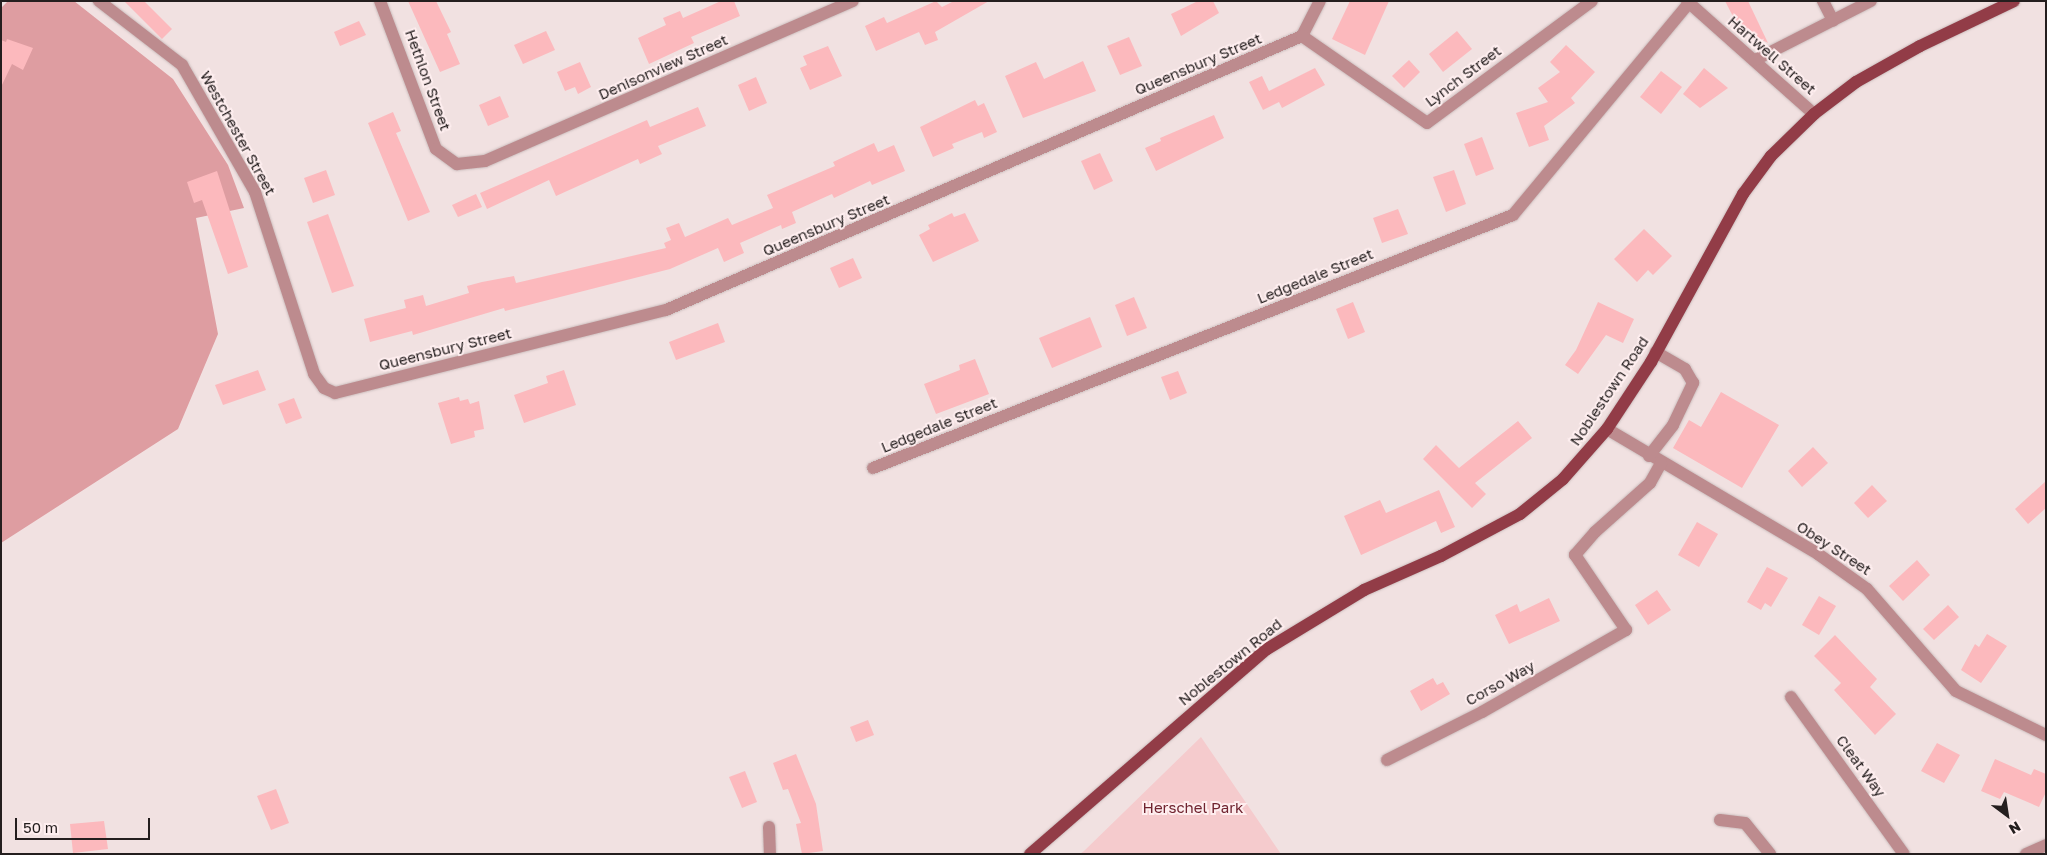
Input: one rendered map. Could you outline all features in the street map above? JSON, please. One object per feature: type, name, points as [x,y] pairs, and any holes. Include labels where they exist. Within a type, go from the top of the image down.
[{"type":"main road","name":"Noblestown Road","points":[[1030,854],[1267,649],[1364,590],[1441,556],[1520,514],[1563,479],[1607,429],[1656,352],[1743,194],[1771,156],[1814,114],[1856,82],[1920,46],[2014,1]]},
{"type":"street","name":"Westchester Street","points":[[99,1],[182,65],[187,73],[255,192],[314,374]]},
{"type":"street","name":"Hethlon Street","points":[[380,1],[436,149],[457,164],[485,161]]},
{"type":"street","name":"Denisonview Street","points":[[485,161],[853,1]]},
{"type":"street","points":[[1302,36],[1320,1]]},
{"type":"street","name":"Lynch Street","points":[[1302,36],[1427,123],[1592,1]]},
{"type":"street","points":[[1823,1],[1833,21]]},
{"type":"street","points":[[1756,60],[1871,1]]},
{"type":"street","name":"Hartwell Street","points":[[1688,2],[1756,60],[1814,114]]},
{"type":"street","name":"Ledgedale Street","points":[[873,468],[1513,215],[1688,2]]},
{"type":"street","name":"Queensbury Street","points":[[314,374],[324,388],[335,393],[666,310],[1302,36]]},
{"type":"street","points":[[1649,456],[1673,425],[1693,383],[1685,369],[1656,352]]},
{"type":"street","name":"Obey Street","points":[[1607,429],[1649,456],[1818,554],[1868,589],[1956,691],[2046,735]]},
{"type":"street","name":"Corso Way","points":[[1387,760],[1482,712],[1626,630],[1575,555],[1594,532],[1650,483],[1661,463]]},
{"type":"street","name":"Cleat Way","points":[[1791,697],[1904,854]]},
{"type":"street","points":[[1720,820],[1745,823],[1770,854]]},
{"type":"street","points":[[769,827],[770,854]]},
{"type":"street","points":[[2026,854],[2046,845]]},
{"type":"green space","name":"Herschel Park","points":[[1201,737],[1281,854],[1080,854],[1084,851]]},
{"type":"shaded area","points":[[8,1],[74,1],[173,79],[228,165],[244,208],[196,218],[218,334],[178,429],[1,543],[1,8]]},
{"type":"building","points":[[124,1],[144,1],[172,29],[162,39]]},
{"type":"building","points":[[408,1],[436,1],[451,32],[447,34],[460,64],[440,72]]},
{"type":"building","points":[[721,1],[734,1],[740,16],[691,37],[694,43],[649,64],[638,38],[666,25],[663,18],[680,11],[683,18]]},
{"type":"building","points":[[936,1],[942,7],[954,1],[989,1],[935,32],[938,40],[925,45],[919,32],[876,51],[865,26],[884,17],[887,23]]},
{"type":"building","points":[[1198,1],[1213,1],[1219,13],[1181,36],[1171,14]]},
{"type":"building","points":[[1350,1],[1389,1],[1365,55],[1332,39]]},
{"type":"building","points":[[1725,1],[1748,1],[1768,43],[1739,28]]},
{"type":"building","points":[[359,21],[366,35],[340,46],[334,32]]},
{"type":"building","points":[[546,31],[555,50],[523,64],[514,45]]},
{"type":"building","points":[[1457,31],[1472,49],[1443,72],[1429,54]]},
{"type":"building","points":[[1129,37],[1142,66],[1120,75],[1107,46]]},
{"type":"building","points":[[7,39],[33,48],[23,70],[12,64],[1,87],[1,40],[6,42]]},
{"type":"building","points":[[1566,45],[1595,72],[1571,98],[1575,103],[1544,126],[1549,140],[1529,147],[1516,113],[1548,102],[1538,88],[1560,72],[1550,62]]},
{"type":"building","points":[[828,46],[842,76],[810,90],[800,68],[807,65],[803,56]]},
{"type":"building","points":[[1409,60],[1420,72],[1404,88],[1392,76]]},
{"type":"building","points":[[1083,61],[1096,91],[1023,118],[1005,76],[1036,62],[1044,79]]},
{"type":"building","points":[[580,62],[591,87],[578,94],[575,87],[565,91],[557,72]]},
{"type":"building","points":[[1315,68],[1325,85],[1282,108],[1279,102],[1263,110],[1249,82],[1262,76],[1269,91]]},
{"type":"building","points":[[1704,68],[1728,88],[1700,108],[1683,94]]},
{"type":"building","points":[[1661,71],[1682,87],[1661,114],[1640,97]]},
{"type":"building","points":[[756,77],[767,103],[749,111],[738,85]]},
{"type":"building","points":[[500,96],[509,117],[488,126],[479,105]]},
{"type":"building","points":[[975,100],[978,106],[984,103],[997,132],[984,138],[982,132],[952,144],[954,148],[933,157],[920,127]]},
{"type":"building","points":[[698,107],[706,126],[658,146],[662,154],[640,164],[638,159],[556,196],[549,180],[487,209],[480,193],[647,120],[650,127]]},
{"type":"building","points":[[393,112],[401,131],[396,133],[430,212],[408,221],[368,123]]},
{"type":"building","points":[[1214,115],[1224,138],[1156,171],[1145,148],[1161,141],[1160,138]]},
{"type":"building","points":[[1482,137],[1494,169],[1476,176],[1464,144]]},
{"type":"building","points":[[874,143],[878,152],[894,145],[905,171],[872,185],[870,181],[834,198],[832,194],[792,212],[796,223],[782,229],[781,225],[740,243],[744,253],[724,262],[718,248],[670,269],[505,311],[504,308],[413,335],[412,331],[370,342],[364,319],[406,308],[404,300],[423,295],[426,306],[469,293],[467,286],[482,282],[514,276],[516,283],[666,248],[664,243],[671,240],[666,228],[679,223],[685,237],[728,218],[732,225],[773,208],[767,195],[835,166],[833,162]]},
{"type":"building","points":[[1100,153],[1113,181],[1094,190],[1081,161]]},
{"type":"building","points":[[326,170],[335,195],[313,203],[304,178]]},
{"type":"building","points":[[1454,170],[1466,204],[1446,212],[1433,177]]},
{"type":"building","points":[[217,171],[248,267],[228,274],[202,200],[194,203],[187,182]]},
{"type":"building","points":[[476,194],[482,207],[458,217],[452,205]]},
{"type":"building","points":[[1398,209],[1408,234],[1382,243],[1373,218]]},
{"type":"building","points":[[952,213],[954,217],[965,213],[979,241],[933,262],[919,235],[930,229],[928,225]]},
{"type":"building","points":[[328,214],[354,286],[332,293],[307,222]]},
{"type":"building","points":[[1644,229],[1672,256],[1653,275],[1648,270],[1637,282],[1614,259]]},
{"type":"building","points":[[853,258],[862,278],[839,288],[830,268]]},
{"type":"building","points":[[1134,297],[1147,328],[1127,336],[1115,305]]},
{"type":"building","points":[[1353,302],[1365,332],[1348,339],[1336,309]]},
{"type":"building","points":[[1598,302],[1634,319],[1623,343],[1606,335],[1578,374],[1565,365],[1576,350]]},
{"type":"building","points":[[1090,317],[1102,347],[1052,368],[1039,338]]},
{"type":"building","points":[[718,323],[725,342],[676,360],[669,342]]},
{"type":"building","points":[[975,359],[989,394],[936,414],[924,384],[960,370],[959,365]]},
{"type":"building","points":[[258,370],[266,390],[223,405],[215,385]]},
{"type":"building","points":[[564,370],[576,405],[524,423],[514,395],[548,383],[546,376]]},
{"type":"building","points":[[1178,371],[1187,393],[1170,400],[1161,377]]},
{"type":"building","points":[[1721,392],[1779,425],[1742,488],[1673,448],[1689,420],[1701,427]]},
{"type":"building","points":[[459,397],[460,401],[468,399],[470,404],[479,401],[484,429],[474,431],[475,437],[451,444],[438,403]]},
{"type":"building","points":[[294,398],[302,418],[286,424],[278,404]]},
{"type":"building","points":[[1518,421],[1532,438],[1475,483],[1486,494],[1472,508],[1423,459],[1436,445],[1459,468]]},
{"type":"building","points":[[1813,447],[1828,463],[1802,487],[1788,471]]},
{"type":"building","points":[[2046,481],[2046,508],[2028,524],[2015,509]]},
{"type":"building","points":[[1872,485],[1887,501],[1868,518],[1854,503]]},
{"type":"building","points":[[1439,490],[1455,527],[1441,533],[1436,521],[1361,555],[1344,516],[1380,500],[1386,513]]},
{"type":"building","points":[[1697,522],[1718,534],[1699,567],[1678,555]]},
{"type":"building","points":[[1917,560],[1930,575],[1903,601],[1889,586]]},
{"type":"building","points":[[1767,567],[1788,578],[1771,607],[1765,603],[1761,610],[1747,602]]},
{"type":"building","points":[[1657,590],[1671,610],[1648,625],[1635,605]]},
{"type":"building","points":[[1819,596],[1836,606],[1819,635],[1802,625]]},
{"type":"building","points":[[1549,598],[1560,621],[1509,644],[1495,615],[1517,604],[1520,612]]},
{"type":"building","points":[[1948,605],[1959,617],[1934,640],[1923,629]]},
{"type":"building","points":[[1987,634],[2007,646],[1981,683],[1961,670],[1975,644],[1979,647]]},
{"type":"building","points":[[1835,635],[1877,679],[1870,687],[1896,714],[1875,735],[1834,690],[1841,683],[1814,656]]},
{"type":"building","points":[[1433,678],[1437,685],[1443,682],[1450,694],[1421,711],[1410,691]]},
{"type":"building","points":[[868,720],[874,735],[856,742],[850,727]]},
{"type":"building","points":[[1937,743],[1960,755],[1944,783],[1921,771]]},
{"type":"building","points":[[796,754],[816,804],[823,851],[802,854],[796,824],[801,823],[788,789],[783,790],[773,763]]},
{"type":"building","points":[[1995,759],[2031,775],[2034,769],[2046,774],[2046,792],[2039,807],[2004,792],[2000,799],[1981,791]]},
{"type":"building","points":[[745,771],[757,802],[742,808],[729,777]]},
{"type":"building","points":[[276,789],[289,823],[271,830],[257,796]]},
{"type":"building","points":[[104,821],[108,849],[73,853],[70,824]]}]
